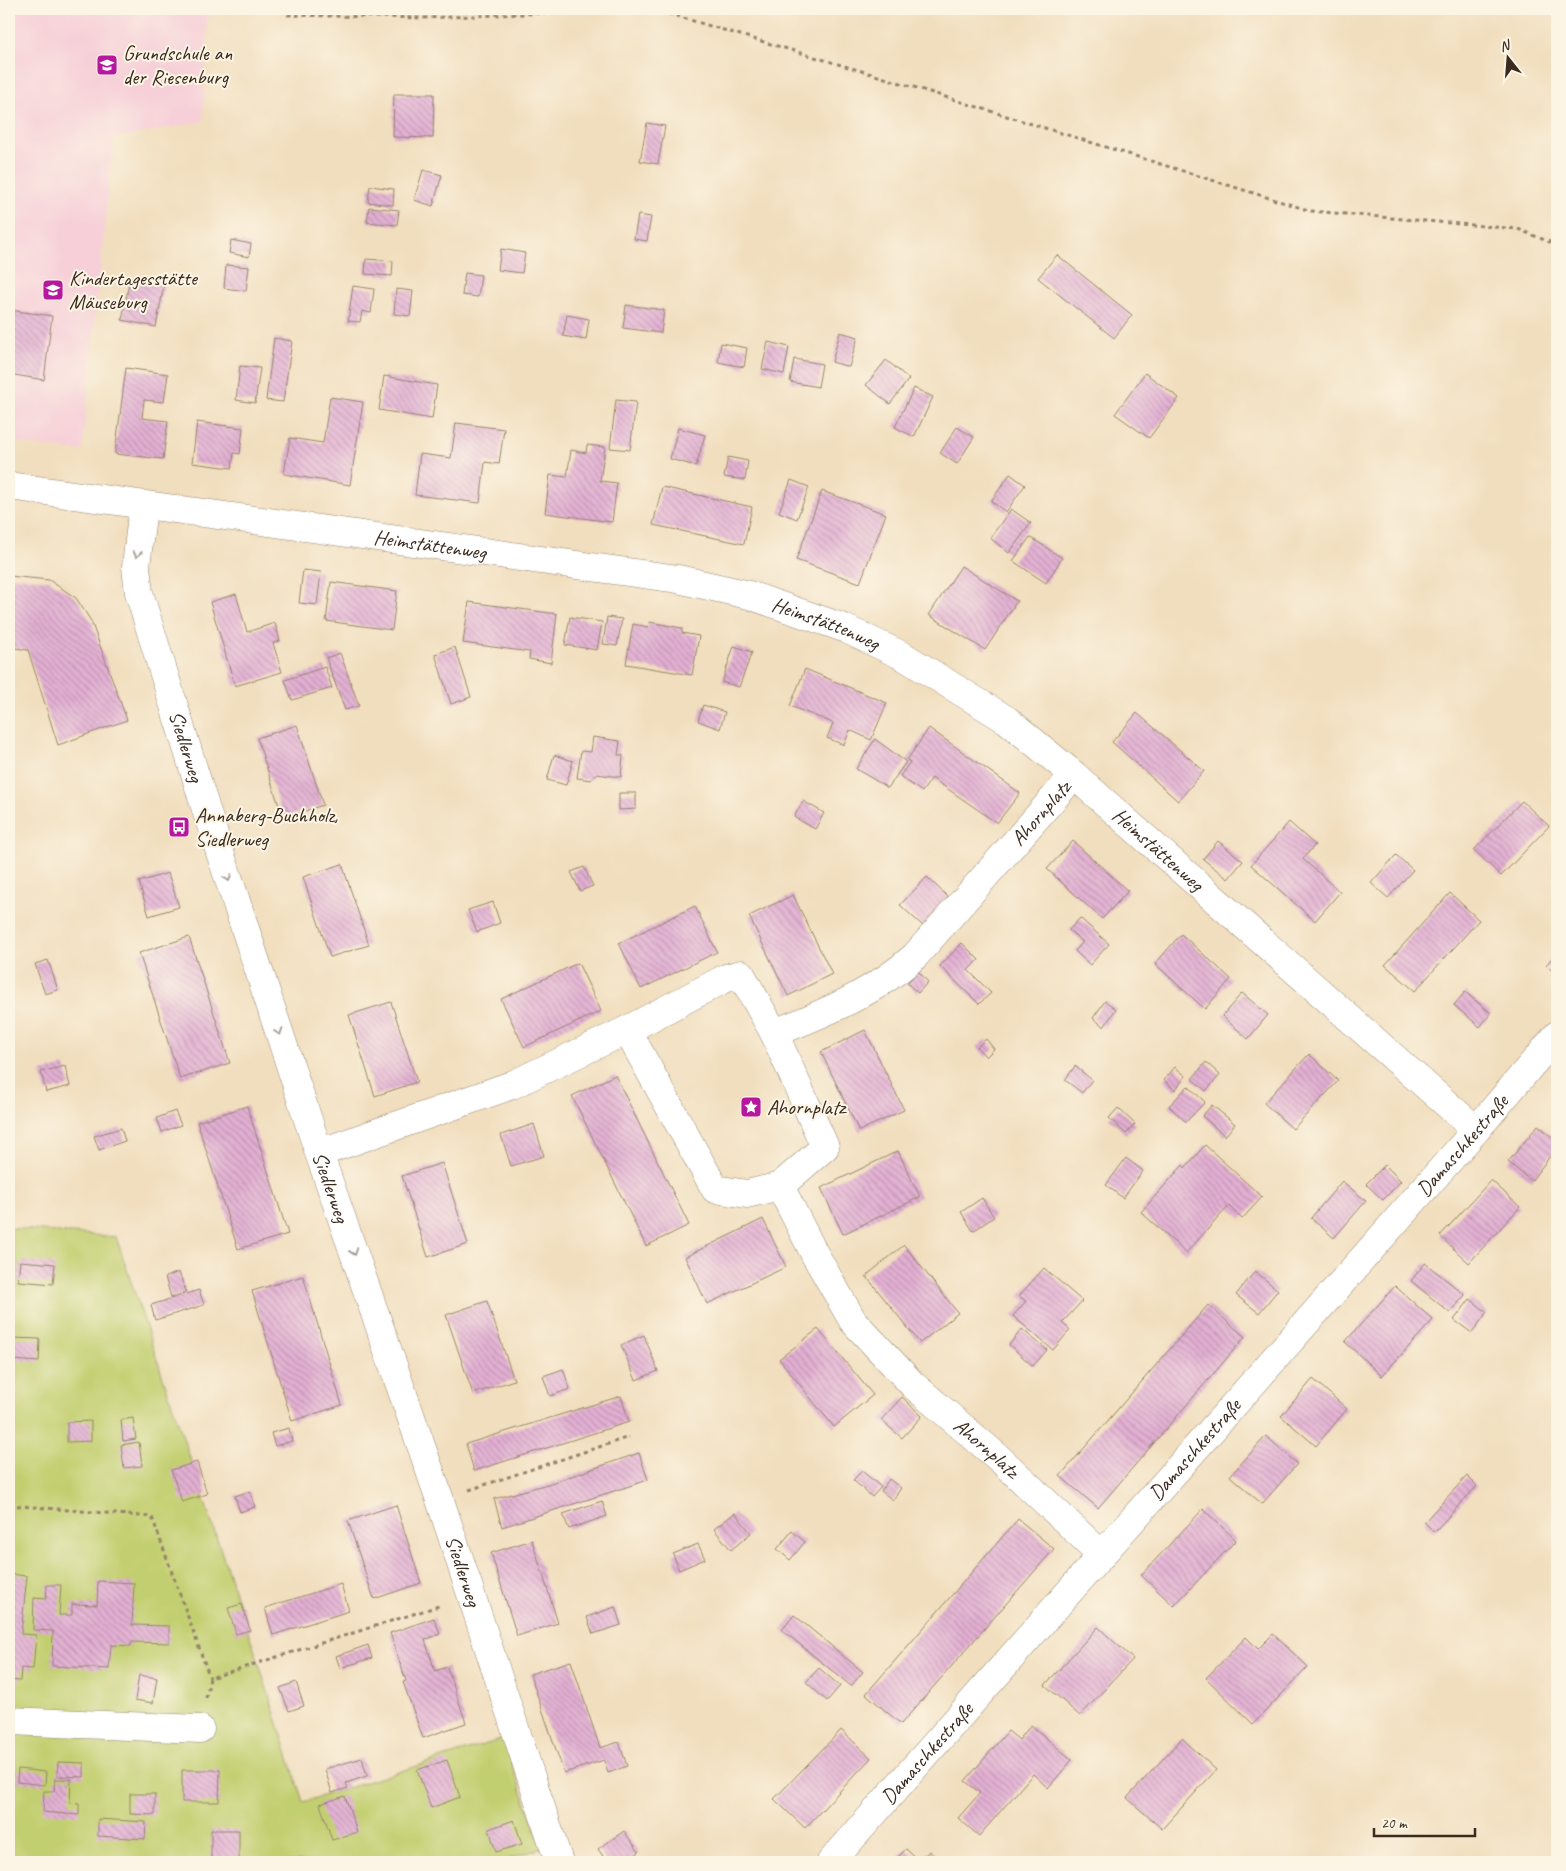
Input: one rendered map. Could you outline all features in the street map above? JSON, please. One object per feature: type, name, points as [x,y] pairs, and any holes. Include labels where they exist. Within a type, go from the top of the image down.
[{"type":"street","name":"Heimstättenweg","points":[[9,486],[678,579],[749,595],[844,628],[903,656],[1007,720],[1074,775],[1476,1130]]},
{"type":"street","name":"Siedlerweg","points":[[143,506],[136,567],[139,593],[208,816],[319,1153],[440,1500],[559,1862]]},
{"type":"street","name":"Ahornplatz","points":[[774,1033],[811,1018],[894,975],[915,956],[1074,775]]},
{"type":"street","points":[[319,1153],[512,1084],[627,1030],[726,978],[741,974],[774,1033],[825,1147],[780,1186],[747,1194],[715,1189],[627,1030]]},
{"type":"street","name":"Damaschkestraße","points":[[830,1862],[1476,1130],[1557,1035]]},
{"type":"street","name":"Ahornplatz","points":[[780,1186],[814,1253],[853,1321],[913,1385],[1001,1460],[1102,1555]]},
{"type":"street","points":[[9,1721],[200,1728]]},
{"type":"path","points":[[282,9],[288,15],[423,18],[647,9]]},
{"type":"path","points":[[653,9],[875,74],[1311,211],[1518,229],[1557,245]]},
{"type":"path","points":[[440,1500],[629,1437]]},
{"type":"path","points":[[9,1505],[152,1517],[210,1678],[200,1728]]},
{"type":"path","points":[[210,1678],[471,1595]]},
{"type":"shaded area","points":[[9,9],[208,9],[203,121],[113,139],[82,451],[9,442]]},
{"type":"green space","points":[[9,1228],[116,1237],[259,1664],[303,1802],[503,1739],[542,1848],[500,1862],[9,1862]]},
{"type":"building","points":[[394,94],[434,94],[433,138],[393,137]]},
{"type":"building","points":[[647,123],[665,126],[658,164],[640,161]]},
{"type":"building","points":[[423,170],[442,175],[433,206],[414,200]]},
{"type":"building","points":[[370,186],[394,189],[393,205],[368,202]]},
{"type":"building","points":[[369,207],[399,210],[397,225],[367,222]]},
{"type":"building","points":[[638,215],[651,217],[647,241],[634,239]]},
{"type":"building","points":[[231,240],[251,244],[249,257],[229,253]]},
{"type":"building","points":[[501,249],[525,253],[522,273],[498,270]]},
{"type":"building","points":[[1057,255],[1132,315],[1114,338],[1038,278]]},
{"type":"building","points":[[366,259],[393,261],[392,276],[365,274]]},
{"type":"building","points":[[226,265],[249,267],[246,291],[224,288]]},
{"type":"building","points":[[465,273],[481,275],[478,297],[462,295]]},
{"type":"building","points":[[130,278],[164,285],[156,327],[122,320]]},
{"type":"building","points":[[353,286],[374,289],[371,313],[362,311],[360,322],[348,321]]},
{"type":"building","points":[[396,289],[413,291],[410,316],[394,314]]},
{"type":"building","points":[[626,305],[664,310],[661,333],[623,328]]},
{"type":"building","points":[[9,310],[52,316],[44,380],[9,374]]},
{"type":"building","points":[[567,315],[589,319],[586,340],[563,336]]},
{"type":"building","points":[[840,332],[858,337],[849,367],[832,362]]},
{"type":"building","points":[[274,338],[292,341],[283,402],[266,400]]},
{"type":"building","points":[[768,342],[789,347],[784,374],[762,369]]},
{"type":"building","points":[[721,343],[747,348],[744,367],[718,362]]},
{"type":"building","points":[[794,359],[822,364],[818,387],[790,382]]},
{"type":"building","points":[[886,360],[909,379],[890,404],[866,385]]},
{"type":"building","points":[[240,366],[260,368],[255,403],[236,400]]},
{"type":"building","points":[[126,368],[168,374],[164,402],[144,400],[142,418],[168,421],[163,459],[115,454]]},
{"type":"building","points":[[1145,373],[1179,398],[1149,438],[1115,414]]},
{"type":"building","points":[[384,376],[437,385],[432,419],[379,410]]},
{"type":"building","points":[[914,388],[933,397],[914,437],[895,427]]},
{"type":"building","points":[[330,397],[363,402],[350,485],[284,474],[290,438],[323,443]]},
{"type":"building","points":[[616,400],[636,402],[630,450],[610,448]]},
{"type":"building","points":[[197,422],[243,428],[240,454],[234,453],[232,468],[192,463]]},
{"type":"building","points":[[456,423],[504,429],[499,464],[485,462],[480,503],[415,495],[420,454],[451,458]]},
{"type":"building","points":[[957,427],[974,437],[957,464],[940,453]]},
{"type":"building","points":[[678,428],[705,435],[696,466],[670,459]]},
{"type":"building","points":[[587,445],[605,447],[600,481],[617,483],[612,522],[545,513],[550,475],[567,477],[571,450],[586,453]]},
{"type":"building","points":[[728,457],[748,461],[745,480],[724,477]]},
{"type":"building","points":[[1010,474],[1025,485],[1006,512],[991,501]]},
{"type":"building","points":[[791,480],[809,487],[797,519],[779,512]]},
{"type":"building","points":[[662,487],[752,507],[744,544],[653,525]]},
{"type":"building","points":[[822,491],[886,514],[860,583],[796,560]]},
{"type":"building","points":[[1011,509],[1031,523],[1009,553],[990,538]]},
{"type":"building","points":[[1030,537],[1062,558],[1046,583],[1013,561]]},
{"type":"building","points":[[961,566],[1017,601],[985,650],[929,615]]},
{"type":"building","points":[[303,570],[321,572],[317,605],[299,603]]},
{"type":"building","points":[[9,576],[49,580],[76,598],[91,621],[127,720],[58,745],[28,650],[9,647]]},
{"type":"building","points":[[331,582],[397,591],[392,630],[326,621]]},
{"type":"building","points":[[236,594],[247,632],[275,623],[280,641],[273,643],[282,672],[235,686],[210,602]]},
{"type":"building","points":[[469,602],[557,614],[551,663],[529,659],[530,652],[463,643]]},
{"type":"building","points":[[570,617],[602,622],[597,650],[565,645]]},
{"type":"building","points":[[607,617],[622,619],[617,646],[603,644]]},
{"type":"building","points":[[649,622],[682,628],[682,633],[699,636],[692,675],[626,664],[633,624],[648,627]]},
{"type":"building","points":[[734,646],[752,652],[739,687],[722,682]]},
{"type":"building","points":[[455,647],[471,697],[451,704],[435,654]]},
{"type":"building","points":[[340,653],[359,706],[345,710],[326,658]]},
{"type":"building","points":[[325,667],[332,688],[292,700],[285,680]]},
{"type":"building","points":[[805,669],[887,703],[871,740],[850,730],[844,745],[827,738],[833,723],[790,706]]},
{"type":"building","points":[[703,705],[725,712],[720,729],[698,721]]},
{"type":"building","points":[[1137,713],[1204,771],[1178,801],[1112,742]]},
{"type":"building","points":[[297,725],[323,805],[283,818],[257,738]]},
{"type":"building","points":[[929,728],[1020,793],[997,823],[932,778],[922,792],[900,776],[910,762],[907,760]]},
{"type":"building","points":[[593,737],[620,741],[618,755],[623,755],[621,777],[595,774],[591,780],[577,778],[581,751],[591,752]]},
{"type":"building","points":[[875,739],[906,762],[888,788],[856,769]]},
{"type":"building","points":[[554,755],[573,761],[566,785],[547,780]]},
{"type":"building","points":[[619,793],[636,793],[636,809],[619,810]]},
{"type":"building","points":[[803,801],[824,813],[815,829],[794,817]]},
{"type":"building","points":[[1522,801],[1549,826],[1501,876],[1474,850]]},
{"type":"building","points":[[1289,822],[1315,845],[1303,859],[1340,892],[1315,921],[1251,865]]},
{"type":"building","points":[[1073,841],[1128,891],[1102,919],[1047,869]]},
{"type":"building","points":[[1218,841],[1243,861],[1228,879],[1203,859]]},
{"type":"building","points":[[1396,855],[1413,870],[1388,898],[1371,883]]},
{"type":"building","points":[[342,864],[369,945],[330,957],[303,877]]},
{"type":"building","points":[[584,867],[593,886],[580,891],[571,872]]},
{"type":"building","points":[[168,873],[179,907],[149,916],[139,882]]},
{"type":"building","points":[[927,877],[951,900],[924,927],[900,905]]},
{"type":"building","points":[[1450,893],[1479,920],[1415,991],[1385,965]]},
{"type":"building","points":[[793,895],[832,974],[788,996],[749,916]]},
{"type":"building","points":[[493,902],[500,923],[477,932],[468,910]]},
{"type":"building","points":[[695,906],[717,952],[641,989],[619,943]]},
{"type":"building","points":[[1080,918],[1109,944],[1090,965],[1075,951],[1083,942],[1069,930]]},
{"type":"building","points":[[1181,934],[1231,979],[1205,1009],[1155,964]]},
{"type":"building","points":[[189,937],[230,1063],[180,1079],[139,953]]},
{"type":"building","points":[[962,943],[979,960],[968,970],[991,993],[979,1004],[940,966]]},
{"type":"building","points":[[1557,952],[1557,975],[1546,965]]},
{"type":"building","points":[[48,960],[58,990],[45,994],[35,964]]},
{"type":"building","points":[[578,963],[601,1011],[524,1047],[501,999]]},
{"type":"building","points":[[918,971],[928,982],[918,993],[907,983]]},
{"type":"building","points":[[1465,992],[1491,1013],[1480,1027],[1454,1005]]},
{"type":"building","points":[[1242,993],[1268,1015],[1248,1039],[1222,1016]]},
{"type":"building","points":[[1105,1001],[1116,1009],[1104,1027],[1093,1018]]},
{"type":"building","points":[[391,1002],[417,1082],[375,1096],[349,1015]]},
{"type":"building","points":[[865,1030],[904,1110],[859,1131],[821,1052]]},
{"type":"building","points":[[986,1039],[994,1049],[986,1057],[977,1047]]},
{"type":"building","points":[[1309,1054],[1338,1081],[1293,1129],[1264,1103]]},
{"type":"building","points":[[1206,1062],[1220,1075],[1206,1091],[1192,1079]]},
{"type":"building","points":[[65,1066],[70,1086],[46,1092],[41,1072]]},
{"type":"building","points":[[1075,1066],[1092,1080],[1082,1093],[1065,1080]]},
{"type":"building","points":[[1175,1067],[1186,1076],[1175,1090],[1164,1080]]},
{"type":"building","points":[[615,1075],[689,1225],[646,1246],[572,1096]]},
{"type":"building","points":[[1188,1086],[1205,1102],[1186,1122],[1169,1106]]},
{"type":"building","points":[[1212,1105],[1235,1124],[1225,1136],[1202,1116]]},
{"type":"building","points":[[247,1106],[288,1234],[238,1249],[197,1122]]},
{"type":"building","points":[[1118,1108],[1135,1124],[1126,1134],[1109,1118]]},
{"type":"building","points":[[175,1111],[181,1125],[162,1132],[157,1118]]},
{"type":"building","points":[[534,1124],[544,1156],[511,1166],[501,1135]]},
{"type":"building","points":[[1538,1125],[1557,1141],[1557,1147],[1531,1181],[1508,1162]]},
{"type":"building","points":[[121,1128],[125,1141],[99,1150],[94,1136]]},
{"type":"building","points":[[1205,1145],[1262,1197],[1242,1219],[1229,1206],[1186,1253],[1141,1212],[1183,1165],[1185,1168]]},
{"type":"building","points":[[898,1151],[920,1197],[843,1234],[821,1188]]},
{"type":"building","points":[[1126,1158],[1143,1171],[1123,1198],[1106,1185]]},
{"type":"building","points":[[442,1163],[468,1244],[428,1257],[402,1176]]},
{"type":"building","points":[[1385,1165],[1401,1181],[1383,1200],[1366,1184]]},
{"type":"building","points":[[1491,1180],[1520,1207],[1469,1263],[1440,1236]]},
{"type":"building","points":[[1342,1181],[1366,1201],[1334,1238],[1311,1218]]},
{"type":"building","points":[[982,1198],[994,1217],[973,1231],[961,1212]]},
{"type":"building","points":[[763,1219],[786,1267],[707,1304],[685,1257]]},
{"type":"building","points":[[904,1245],[958,1313],[920,1343],[866,1276]]},
{"type":"building","points":[[20,1261],[55,1264],[53,1284],[18,1281]]},
{"type":"building","points":[[1425,1263],[1465,1295],[1450,1313],[1411,1281]]},
{"type":"building","points":[[1044,1268],[1082,1301],[1062,1323],[1070,1330],[1053,1350],[1013,1316],[1026,1301],[1019,1296]]},
{"type":"building","points":[[1255,1271],[1278,1290],[1259,1313],[1236,1295]]},
{"type":"building","points":[[179,1272],[186,1292],[171,1297],[165,1277]]},
{"type":"building","points":[[303,1276],[342,1405],[292,1421],[252,1291]]},
{"type":"building","points":[[1395,1286],[1433,1320],[1382,1376],[1345,1342]]},
{"type":"building","points":[[199,1290],[204,1305],[155,1320],[151,1305]]},
{"type":"building","points":[[1470,1299],[1487,1312],[1472,1333],[1454,1320]]},
{"type":"building","points":[[487,1301],[514,1380],[473,1394],[446,1315]]},
{"type":"building","points":[[1208,1305],[1245,1337],[1098,1508],[1060,1476]]},
{"type":"building","points":[[818,1329],[873,1395],[834,1427],[779,1359]]},
{"type":"building","points":[[1022,1329],[1047,1350],[1033,1366],[1009,1345]]},
{"type":"building","points":[[644,1335],[658,1371],[636,1380],[621,1345]]},
{"type":"building","points":[[13,1338],[40,1339],[39,1362],[12,1360]]},
{"type":"building","points":[[563,1369],[570,1389],[550,1396],[543,1376]]},
{"type":"building","points":[[1313,1379],[1347,1409],[1316,1446],[1281,1416]]},
{"type":"building","points":[[621,1396],[629,1422],[474,1471],[466,1444]]},
{"type":"building","points":[[902,1397],[922,1416],[902,1438],[881,1420]]},
{"type":"building","points":[[133,1418],[136,1439],[123,1441],[121,1420]]},
{"type":"building","points":[[91,1421],[91,1441],[67,1442],[67,1422]]},
{"type":"building","points":[[289,1428],[292,1441],[275,1446],[271,1433]]},
{"type":"building","points":[[1266,1436],[1297,1464],[1262,1504],[1230,1476]]},
{"type":"building","points":[[139,1442],[142,1466],[124,1468],[121,1445]]},
{"type":"building","points":[[639,1453],[648,1480],[502,1527],[494,1499],[551,1483]]},
{"type":"building","points":[[197,1462],[207,1494],[182,1502],[171,1470]]},
{"type":"building","points":[[862,1471],[881,1487],[872,1497],[853,1480]]},
{"type":"building","points":[[1467,1476],[1477,1486],[1434,1532],[1424,1522]]},
{"type":"building","points":[[889,1479],[901,1488],[893,1500],[881,1491]]},
{"type":"building","points":[[250,1491],[255,1507],[240,1512],[235,1496]]},
{"type":"building","points":[[602,1501],[607,1516],[569,1529],[563,1514]]},
{"type":"building","points":[[396,1505],[421,1583],[374,1599],[348,1521]]},
{"type":"building","points":[[1203,1509],[1236,1540],[1174,1606],[1141,1575]]},
{"type":"building","points":[[735,1513],[751,1533],[731,1550],[714,1529]]},
{"type":"building","points":[[1018,1519],[1054,1549],[901,1724],[866,1694]]},
{"type":"building","points":[[792,1531],[805,1542],[790,1560],[777,1549]]},
{"type":"building","points":[[532,1540],[558,1623],[517,1636],[491,1553]]},
{"type":"building","points":[[698,1544],[705,1559],[679,1570],[673,1554]]},
{"type":"building","points":[[9,1574],[27,1576],[21,1634],[36,1635],[33,1669],[21,1668],[20,1681],[9,1680]]},
{"type":"building","points":[[98,1581],[134,1583],[132,1625],[169,1626],[169,1643],[131,1642],[131,1646],[111,1645],[109,1669],[52,1666],[53,1631],[33,1630],[34,1598],[46,1599],[47,1585],[61,1585],[59,1615],[72,1615],[72,1604],[97,1605]]},
{"type":"building","points":[[341,1584],[349,1611],[273,1635],[265,1608]]},
{"type":"building","points":[[242,1604],[250,1630],[236,1634],[228,1608]]},
{"type":"building","points":[[615,1607],[621,1625],[593,1634],[587,1617]]},
{"type":"building","points":[[794,1615],[863,1672],[851,1686],[782,1630]]},
{"type":"building","points":[[434,1618],[440,1634],[425,1640],[435,1671],[447,1667],[466,1723],[423,1738],[403,1682],[406,1681],[390,1633]]},
{"type":"building","points":[[1098,1627],[1133,1659],[1080,1716],[1045,1685]]},
{"type":"building","points":[[1273,1634],[1308,1667],[1253,1724],[1206,1678],[1246,1637],[1258,1649]]},
{"type":"building","points":[[368,1645],[372,1658],[340,1668],[336,1656]]},
{"type":"building","points":[[571,1661],[600,1748],[619,1742],[627,1766],[608,1773],[604,1760],[564,1773],[530,1674]]},
{"type":"building","points":[[819,1668],[840,1686],[827,1701],[806,1682]]},
{"type":"building","points":[[139,1675],[157,1678],[153,1703],[135,1700]]},
{"type":"building","points":[[296,1682],[304,1706],[289,1711],[280,1688]]},
{"type":"building","points":[[1031,1725],[1072,1760],[1048,1788],[1033,1774],[979,1836],[958,1818],[980,1793],[965,1781],[1008,1731],[1019,1740]]},
{"type":"building","points":[[841,1730],[871,1758],[805,1828],[774,1799]]},
{"type":"building","points":[[1182,1738],[1216,1770],[1162,1829],[1127,1798]]},
{"type":"building","points":[[362,1758],[367,1776],[346,1783],[348,1788],[332,1793],[325,1769]]},
{"type":"building","points":[[447,1760],[460,1797],[431,1808],[417,1770]]},
{"type":"building","points":[[58,1762],[84,1763],[84,1777],[57,1776]]},
{"type":"building","points":[[18,1769],[46,1772],[45,1785],[17,1782]]},
{"type":"building","points":[[182,1770],[220,1770],[219,1802],[182,1802]]},
{"type":"building","points":[[55,1779],[71,1779],[70,1803],[79,1804],[79,1815],[43,1812],[44,1791],[54,1791]]},
{"type":"building","points":[[130,1794],[155,1794],[155,1815],[130,1814]]},
{"type":"building","points":[[345,1796],[357,1832],[332,1840],[320,1804]]},
{"type":"building","points":[[98,1819],[146,1822],[145,1839],[98,1836]]},
{"type":"building","points":[[514,1820],[522,1844],[496,1852],[489,1829]]},
{"type":"building","points":[[211,1830],[239,1830],[239,1862],[211,1862]]},
{"type":"building","points":[[624,1831],[639,1852],[625,1862],[607,1862],[598,1849]]},
{"type":"building","points":[[906,1849],[920,1862],[893,1862]]},
{"type":"building","points":[[929,1851],[941,1862],[920,1862]]},
{"type":"place","name":"Grundschule an der Riesenburg","points":[[107,65]]},
{"type":"place","name":"Kindertagesstätte Mäuseburg","points":[[53,290]]},
{"type":"place","name":"Annaberg-Buchholz, Siedlerweg","points":[[179,827]]},
{"type":"place","name":"Ahornplatz","points":[[751,1107]]}]
